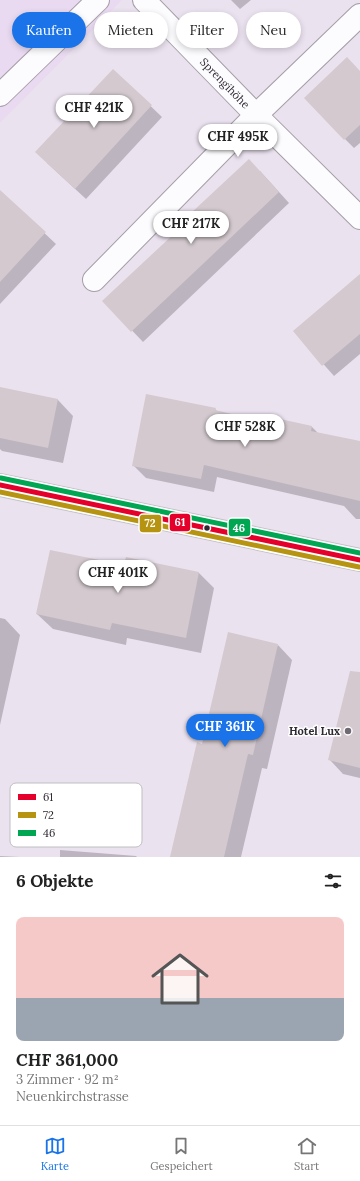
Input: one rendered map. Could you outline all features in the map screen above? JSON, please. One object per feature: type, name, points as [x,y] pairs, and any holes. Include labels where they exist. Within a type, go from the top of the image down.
[{"type":"main road","points":[[0,485],[360,560]]},
{"type":"street","points":[[0,95],[98,0]]},
{"type":"street","name":"Sprengihöhe","points":[[144,0],[256,115],[360,218]]},
{"type":"street","name":"Sprengihöhe","points":[[94,280],[256,115],[360,15]]},
{"type":"shaded area","points":[[0,0],[122,0],[110,12],[94,12],[94,28],[86,36],[86,12],[12,12],[12,48],[74,48],[0,123]]},
{"type":"building","points":[[347,57],[360,71],[360,125],[344,140],[304,98]]},
{"type":"building","points":[[113,69],[152,105],[75,189],[35,152]]},
{"type":"building","points":[[249,159],[279,192],[131,332],[102,301],[193,216],[191,213]]},
{"type":"building","points":[[0,190],[46,232],[0,282]]},
{"type":"building","points":[[360,274],[360,334],[322,366],[293,331]]},
{"type":"building","points":[[0,387],[58,399],[48,448],[0,438]]},
{"type":"building","points":[[146,394],[216,408],[215,410],[270,423],[271,417],[312,426],[311,431],[360,441],[360,501],[204,465],[201,479],[132,466]]},
{"type":"building","points":[[50,550],[124,565],[126,557],[199,572],[186,638],[112,623],[110,630],[36,614]]},
{"type":"building","points":[[228,632],[278,644],[253,755],[248,754],[224,857],[170,857],[197,742],[202,744]]},
{"type":"building","name":"Hotel Lux","points":[[350,671],[360,672],[360,768],[328,760]]},
{"type":"transit line","name":"46","points":[[1,478],[360,553]]},
{"type":"transit line","name":"61","points":[[0,485],[360,560]]},
{"type":"transit line","name":"72","points":[[0,492],[359,567]]},
{"type":"place","name":"Hotel Lux","points":[[348,731]]}]
